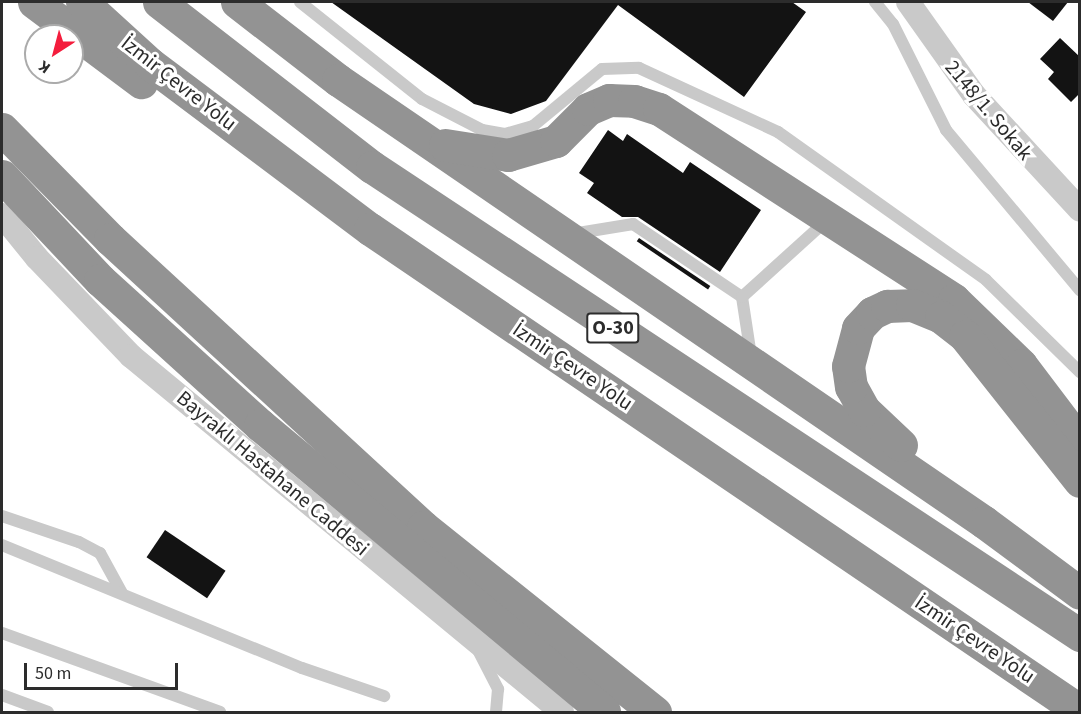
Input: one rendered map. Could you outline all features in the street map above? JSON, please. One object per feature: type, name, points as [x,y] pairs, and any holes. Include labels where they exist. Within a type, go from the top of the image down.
[{"type":"highway","points":[[34,2],[178,109],[370,229]]},
{"type":"highway","name":"İzmir Çevre Yolu","points":[[82,2],[150,64],[370,229],[1080,711]]},
{"type":"highway","name":"O-30","points":[[159,2],[372,167],[1080,635]]},
{"type":"highway","points":[[237,2],[338,80],[435,143],[564,235],[984,522],[1080,593]]},
{"type":"highway","points":[[435,143],[477,153],[508,155],[556,141],[588,109],[609,100],[634,101],[659,109],[954,300],[1021,365],[1080,443]]},
{"type":"highway","points":[[2,129],[110,239],[423,526],[655,712]]},
{"type":"highway","points":[[2,176],[100,279],[260,425],[604,712]]},
{"type":"highway","points":[[984,522],[864,411],[851,387],[848,366],[851,346],[858,328],[872,313],[887,306],[912,305],[941,317],[965,336],[1080,481]]},
{"type":"street","name":"2148/1. Sokak","points":[[908,2],[974,94],[1080,210]]},
{"type":"street","name":"Bayraklı Hastahane Caddesi","points":[[2,215],[37,258],[132,356],[562,712]]},
{"type":"lane","points":[[300,2],[422,99],[482,130],[505,134],[533,126],[602,69],[639,68],[778,132],[986,280],[1080,372]]},
{"type":"lane","points":[[875,2],[893,24],[946,130],[1080,290]]},
{"type":"lane","points":[[742,297],[830,218]]},
{"type":"lane","points":[[564,235],[633,224],[742,297],[753,363]]},
{"type":"lane","points":[[2,516],[79,542],[100,553],[122,593]]},
{"type":"lane","points":[[2,545],[302,668],[384,696]]},
{"type":"lane","points":[[2,633],[220,712]]},
{"type":"lane","points":[[473,640],[498,689],[496,712]]},
{"type":"lane","points":[[2,695],[48,712]]},
{"type":"building","points":[[331,2],[792,2],[806,12],[744,97],[618,5],[546,101],[511,114],[474,104]]},
{"type":"building","points":[[1028,2],[1068,2],[1053,21]]},
{"type":"building","points":[[1060,38],[1080,57],[1080,93],[1071,102],[1048,79],[1054,72],[1040,59]]},
{"type":"building","points":[[608,130],[623,141],[627,134],[683,173],[690,162],[761,210],[720,272],[638,217],[622,217],[587,193],[594,183],[579,173]]},
{"type":"building","points":[[639,238],[710,286],[708,289],[637,241]]},
{"type":"building","points":[[165,530],[226,571],[207,598],[147,557]]}]
